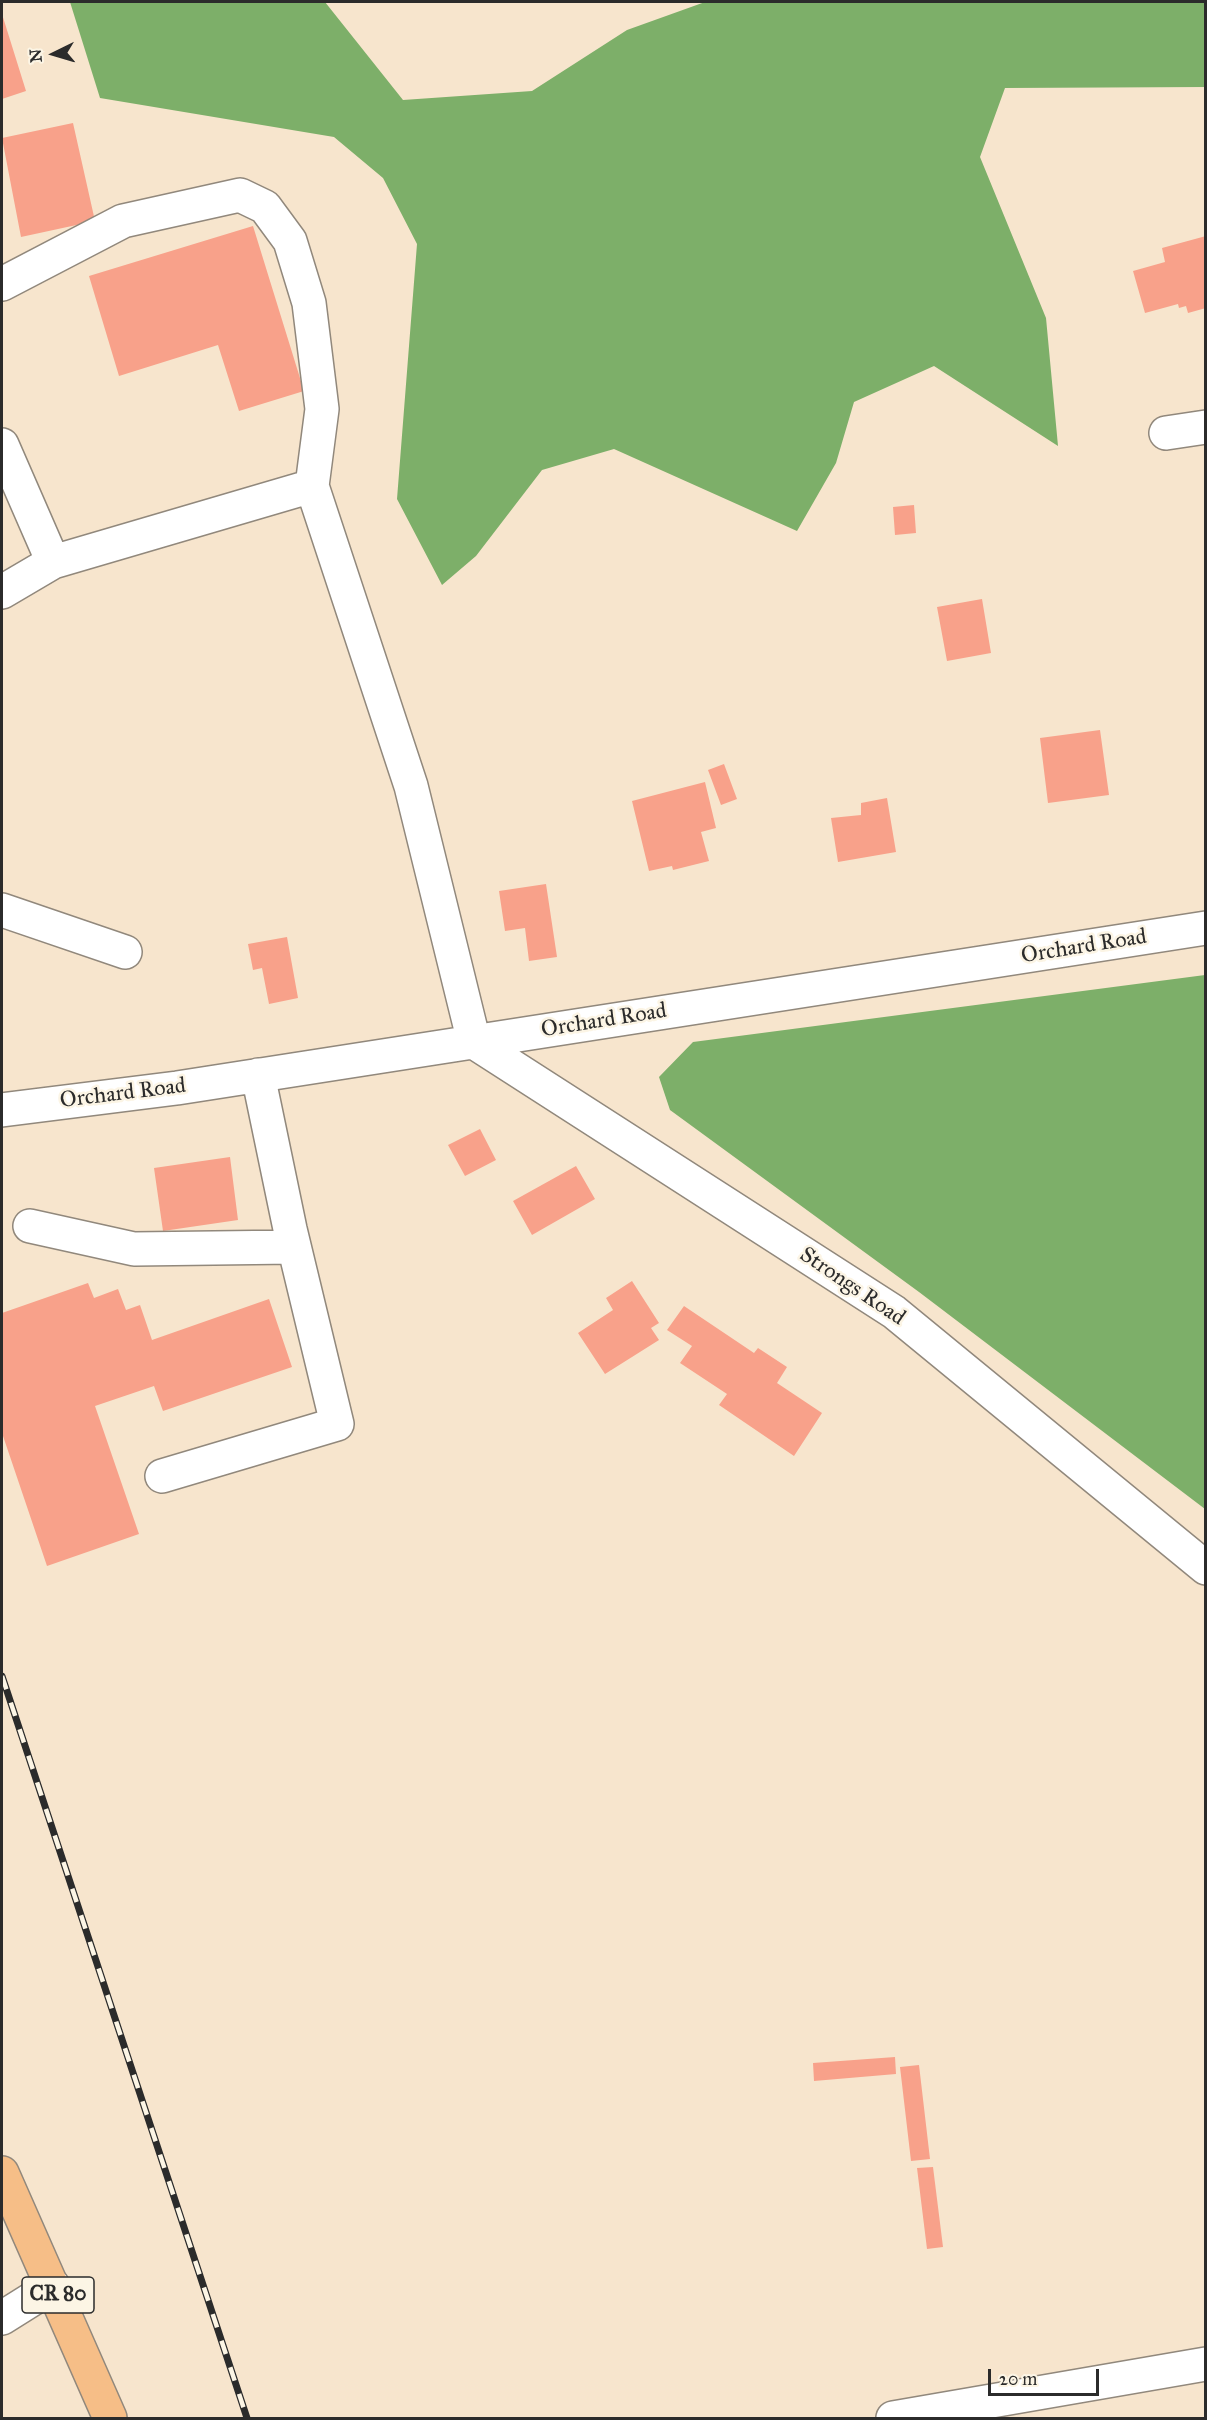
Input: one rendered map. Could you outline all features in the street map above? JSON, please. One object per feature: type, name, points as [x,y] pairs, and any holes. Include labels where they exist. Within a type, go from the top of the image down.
[{"type":"main road","name":"CR 80","points":[[2,2172],[110,2418]]},
{"type":"street","points":[[2,284],[123,221],[240,195],[265,207],[290,241],[309,303],[322,409],[312,486],[411,786],[474,1042]]},
{"type":"street","points":[[1166,433],[1206,427]]},
{"type":"street","points":[[2,445],[14,507],[53,562]]},
{"type":"street","points":[[2,592],[53,562],[312,486]]},
{"type":"street","points":[[2,910],[125,952]]},
{"type":"street","name":"Orchard Road","points":[[2,1110],[258,1075],[1206,928]]},
{"type":"street","name":"Strongs Road","points":[[474,1042],[894,1312],[1206,1568]]},
{"type":"street","points":[[162,1476],[337,1424],[294,1247],[258,1075]]},
{"type":"street","points":[[30,1226],[134,1249],[294,1247]]},
{"type":"street","points":[[2,2318],[53,2286]]},
{"type":"street","points":[[893,2418],[1206,2364]]},
{"type":"green space","points":[[70,2],[325,2],[403,100],[532,91],[627,30],[705,2],[1205,2],[1205,87],[1005,88],[980,157],[1046,318],[1058,446],[934,366],[854,402],[836,463],[797,531],[614,449],[542,470],[476,556],[442,585],[397,499],[417,244],[383,178],[334,137],[100,98]]},
{"type":"green space","points":[[1205,975],[1205,1509],[919,1292],[670,1110],[659,1077],[693,1042]]},
{"type":"building","points":[[2,14],[26,91],[2,99]]},
{"type":"building","points":[[73,123],[95,221],[21,237],[2,138]]},
{"type":"building","points":[[253,226],[304,391],[239,411],[218,345],[119,376],[89,276]]},
{"type":"building","points":[[1206,236],[1206,308],[1188,313],[1186,306],[1179,308],[1178,304],[1145,313],[1133,271],[1165,262],[1162,248]]},
{"type":"building","points":[[914,505],[916,533],[895,535],[893,507]]},
{"type":"building","points":[[982,599],[991,653],[947,661],[937,607]]},
{"type":"building","points":[[1100,730],[1109,795],[1048,803],[1040,738]]},
{"type":"building","points":[[724,764],[737,799],[721,805],[708,770]]},
{"type":"building","points":[[705,782],[716,828],[701,832],[709,861],[673,870],[672,866],[649,871],[632,801]]},
{"type":"building","points":[[887,798],[896,852],[838,862],[831,818],[861,815],[861,803]]},
{"type":"building","points":[[546,884],[557,957],[529,961],[525,928],[505,931],[499,891]]},
{"type":"building","points":[[287,937],[298,998],[269,1004],[262,968],[253,970],[248,944]]},
{"type":"building","points":[[480,1129],[496,1160],[465,1176],[448,1145]]},
{"type":"building","points":[[230,1157],[238,1220],[163,1231],[154,1168]]},
{"type":"building","points":[[576,1166],[595,1199],[532,1235],[513,1201]]},
{"type":"building","points":[[632,1281],[659,1323],[651,1328],[659,1340],[605,1374],[578,1333],[613,1310],[606,1298]]},
{"type":"building","points":[[88,1283],[94,1298],[118,1289],[126,1310],[140,1305],[152,1340],[269,1299],[292,1367],[163,1411],[154,1386],[95,1406],[139,1534],[47,1566],[2,1433],[2,1313]]},
{"type":"building","points":[[684,1306],[754,1353],[758,1348],[787,1367],[777,1383],[822,1413],[794,1456],[719,1405],[727,1394],[680,1363],[692,1346],[667,1330]]},
{"type":"building","points":[[895,2057],[896,2074],[814,2081],[813,2063]]},
{"type":"building","points":[[919,2065],[930,2159],[911,2161],[900,2067]]},
{"type":"building","points":[[933,2167],[943,2247],[927,2249],[917,2168]]},
{"type":"railway","points":[[2,1676],[247,2418]]}]
